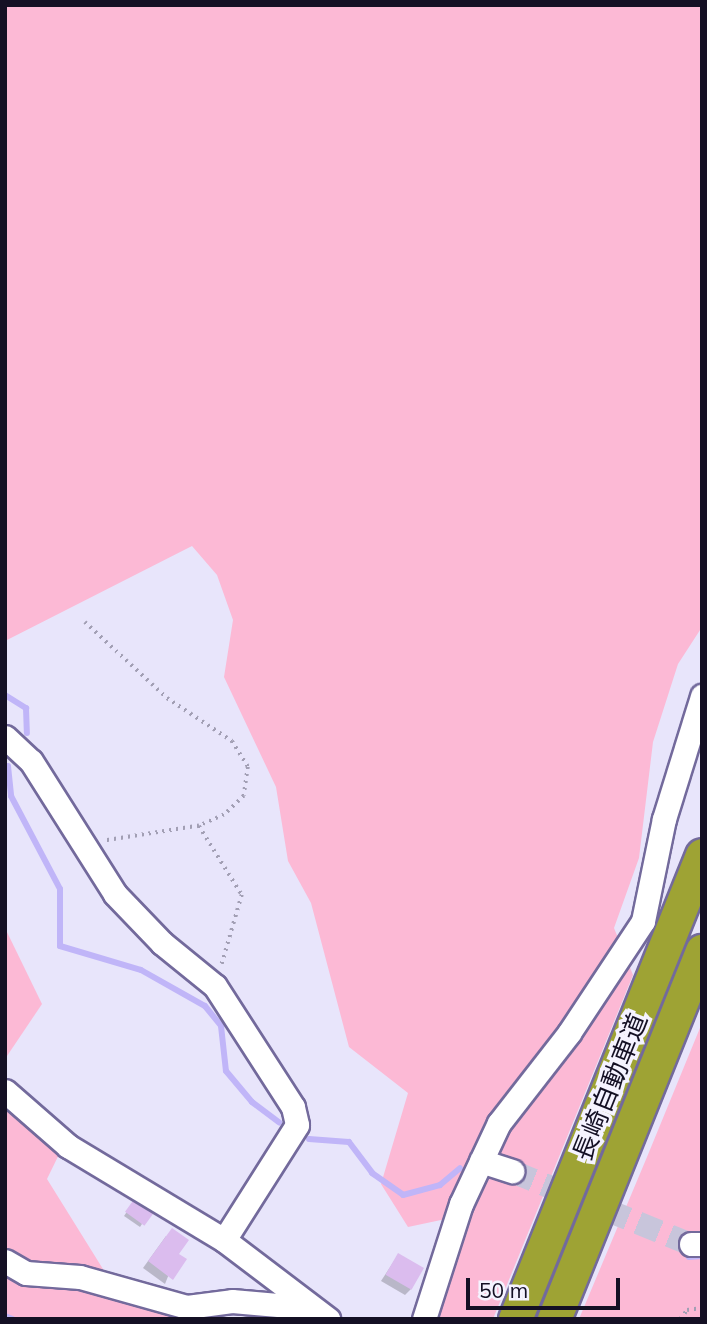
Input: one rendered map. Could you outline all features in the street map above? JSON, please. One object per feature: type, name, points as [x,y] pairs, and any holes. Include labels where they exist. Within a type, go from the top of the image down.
[{"type":"highway","name":"長崎自動車道","points":[[515,1319],[702,855]]},
{"type":"highway","name":"長崎自動車道","points":[[554,1319],[702,951]]},
{"type":"street","points":[[424,1319],[461,1204],[499,1123],[569,1033],[643,921],[664,820],[702,696]]},
{"type":"street","points":[[5,737],[31,761],[89,847],[114,894],[162,943],[215,986],[255,1042],[293,1107],[296,1125],[224,1240]]},
{"type":"street","points":[[5,1091],[68,1146],[224,1240],[320,1314]]},
{"type":"street","points":[[481,1161],[512,1171]]},
{"type":"street","points":[[5,1261],[26,1273],[54,1272],[92,1279],[187,1307],[232,1301],[320,1314]]},
{"type":"path","points":[[85,621],[167,698],[232,741],[247,767],[244,796],[224,815],[199,826],[114,837],[89,847]]},
{"type":"path","points":[[199,826],[242,895],[215,986]]},
{"type":"path","points":[[680,1319],[687,1310],[702,1308]]},
{"type":"shaded area","points":[[5,5],[702,5],[702,627],[678,664],[653,742],[639,858],[614,928],[633,975],[493,1319],[434,1319],[467,1232],[441,1220],[408,1227],[381,1184],[408,1093],[349,1047],[311,903],[288,861],[276,787],[224,677],[233,620],[217,575],[192,546],[5,641]]},
{"type":"shaded area","points":[[5,928],[42,1004],[5,1059]]},
{"type":"shaded area","points":[[702,1023],[702,1319],[579,1319],[647,1157]]},
{"type":"shaded area","points":[[5,1077],[67,1138],[47,1179],[121,1298],[182,1317],[257,1319],[5,1319]]},
{"type":"building","points":[[135,1198],[154,1212],[144,1226],[125,1212]]},
{"type":"building","points":[[172,1228],[189,1240],[179,1254],[187,1259],[173,1280],[148,1261]]},
{"type":"building","points":[[398,1253],[424,1268],[411,1290],[385,1275]]},
{"type":"waterway","points":[[5,695],[26,708],[27,733]]},
{"type":"waterway","points":[[8,766],[11,796],[60,889],[60,946],[141,970],[205,1006],[221,1026],[226,1071],[252,1102],[279,1122]]},
{"type":"waterway","points":[[309,1139],[349,1142],[372,1173],[403,1195],[440,1185],[460,1168]]},
{"type":"waterway","points":[[689,1257],[702,1256]]},
{"type":"waterway","points":[[5,1316],[12,1319]]},
{"type":"tunnel","points":[[512,1171],[691,1244]]}]
